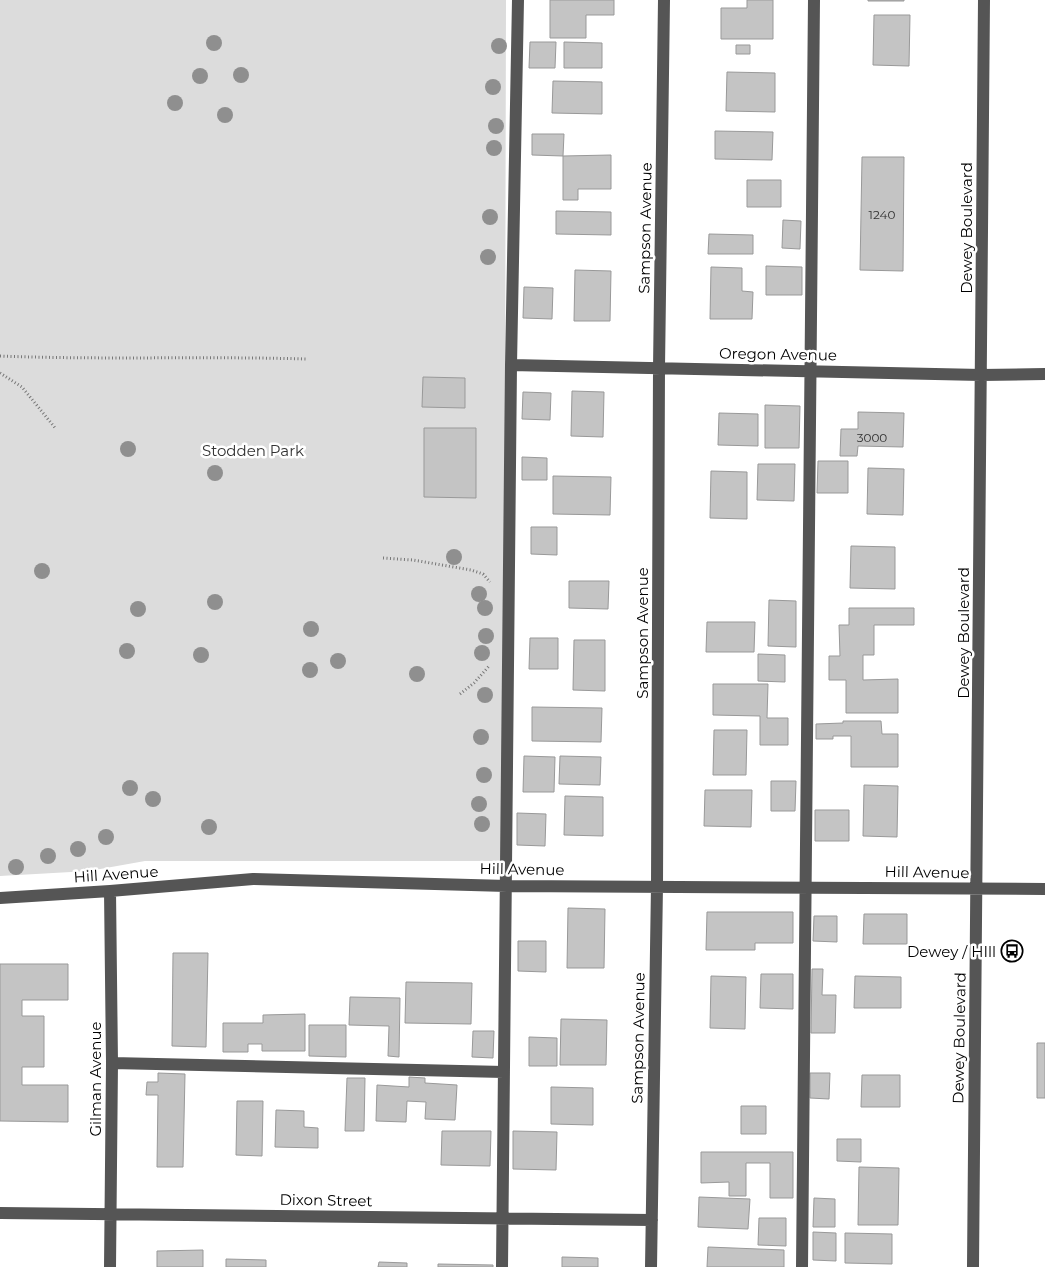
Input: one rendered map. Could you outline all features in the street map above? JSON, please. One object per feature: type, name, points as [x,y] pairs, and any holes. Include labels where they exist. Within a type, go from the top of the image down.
[{"type":"street","points":[[502,1267],[511,365],[518,0]]},
{"type":"street","name":"Sampson Avenue","points":[[651,1267],[657,886],[659,368],[664,0]]},
{"type":"street","points":[[802,1267],[814,0]]},
{"type":"street","name":"Dewey Boulevard","points":[[973,1267],[984,0]]},
{"type":"street","name":"Oregon Avenue","points":[[511,365],[1045,374]]},
{"type":"street","name":"Hill Avenue","points":[[0,898],[253,879],[507,886],[1045,889]]},
{"type":"street","name":"Gilman Avenue","points":[[110,891],[112,1062],[110,1267]]},
{"type":"street","points":[[112,1062],[504,1072]]},
{"type":"street","name":"Dixon Street","points":[[0,1213],[652,1220]]},
{"type":"path","points":[[0,356],[102,359],[242,357],[306,359]]},
{"type":"path","points":[[0,373],[22,387],[56,429]]},
{"type":"path","points":[[383,558],[414,560],[449,568],[471,570],[483,574],[493,585]]},
{"type":"path","points":[[460,694],[474,683],[488,668],[491,661]]},
{"type":"green space","name":"Stodden Park","points":[[0,0],[506,0],[504,861],[145,861],[89,871],[0,876]]},
{"type":"building","points":[[550,0],[614,0],[614,15],[586,15],[586,38],[550,38]]},
{"type":"building","points":[[747,0],[773,0],[773,39],[721,39],[721,8],[747,8]]},
{"type":"building","points":[[904,0],[904,1],[868,1]]},
{"type":"building","points":[[874,15],[910,15],[909,66],[873,65]]},
{"type":"building","points":[[530,42],[556,42],[555,68],[529,68]]},
{"type":"building","points":[[564,42],[602,43],[602,68],[564,68]]},
{"type":"building","points":[[736,45],[750,45],[750,54],[736,54]]},
{"type":"building","points":[[727,72],[775,73],[775,112],[726,111]]},
{"type":"building","points":[[553,81],[602,82],[602,114],[552,113]]},
{"type":"building","points":[[715,131],[773,132],[772,160],[715,159]]},
{"type":"building","points":[[532,134],[564,134],[563,156],[532,155]]},
{"type":"building","points":[[611,155],[611,189],[578,189],[578,200],[563,200],[563,156]]},
{"type":"building","points":[[862,157],[904,157],[903,271],[860,270]]},
{"type":"building","points":[[747,180],[781,180],[781,207],[747,207]]},
{"type":"building","points":[[556,211],[611,212],[611,235],[556,234]]},
{"type":"building","points":[[783,220],[801,221],[800,249],[782,248]]},
{"type":"building","points":[[709,234],[753,235],[753,254],[708,254]]},
{"type":"building","points":[[766,266],[802,267],[802,295],[766,295]]},
{"type":"building","points":[[711,267],[742,268],[742,291],[753,292],[752,319],[710,319]]},
{"type":"building","points":[[575,270],[611,271],[610,321],[574,321]]},
{"type":"building","points":[[524,287],[553,288],[552,319],[523,318]]},
{"type":"building","points":[[423,377],[465,378],[465,408],[422,407]]},
{"type":"building","points":[[572,391],[604,392],[603,437],[571,436]]},
{"type":"building","points":[[523,392],[551,393],[550,420],[522,419]]},
{"type":"building","points":[[765,405],[800,406],[799,448],[765,448]]},
{"type":"building","points":[[858,412],[904,413],[903,447],[858,446],[857,456],[840,456],[841,429],[858,429]]},
{"type":"building","points":[[719,413],[758,414],[758,446],[718,445]]},
{"type":"building","points":[[424,428],[476,428],[476,498],[424,497]]},
{"type":"building","points":[[522,457],[547,458],[547,480],[522,480]]},
{"type":"building","points":[[818,461],[848,461],[848,493],[817,493]]},
{"type":"building","points":[[758,464],[795,464],[794,501],[757,500]]},
{"type":"building","points":[[868,468],[904,469],[903,515],[867,514]]},
{"type":"building","points":[[711,471],[747,472],[747,519],[710,518]]},
{"type":"building","points":[[553,476],[611,477],[610,515],[553,514]]},
{"type":"building","points":[[531,527],[557,527],[557,555],[531,554]]},
{"type":"building","points":[[851,546],[895,547],[895,589],[850,588]]},
{"type":"building","points":[[569,581],[609,581],[608,609],[569,608]]},
{"type":"building","points":[[769,600],[796,601],[796,647],[768,646]]},
{"type":"building","points":[[849,608],[914,608],[914,625],[874,625],[874,655],[863,655],[863,680],[898,679],[898,713],[846,713],[846,680],[829,680],[829,656],[840,656],[839,625],[849,625]]},
{"type":"building","points":[[707,622],[755,622],[754,652],[706,652]]},
{"type":"building","points":[[530,638],[558,638],[558,669],[529,669]]},
{"type":"building","points":[[574,640],[605,640],[605,691],[573,690]]},
{"type":"building","points":[[758,654],[785,655],[785,682],[758,681]]},
{"type":"building","points":[[713,684],[768,684],[767,718],[788,718],[788,745],[760,745],[760,716],[713,715]]},
{"type":"building","points":[[532,707],[602,708],[601,742],[532,741]]},
{"type":"building","points":[[843,721],[881,721],[882,734],[898,734],[898,767],[851,767],[851,736],[833,736],[833,739],[816,739],[816,724],[843,723]]},
{"type":"building","points":[[714,730],[747,730],[746,775],[713,775]]},
{"type":"building","points":[[524,756],[555,757],[554,792],[523,792]]},
{"type":"building","points":[[560,756],[601,757],[600,785],[559,784]]},
{"type":"building","points":[[771,781],[796,781],[795,811],[771,811]]},
{"type":"building","points":[[864,785],[898,786],[897,837],[863,836]]},
{"type":"building","points":[[705,790],[752,790],[751,827],[704,826]]},
{"type":"building","points":[[565,796],[603,797],[603,836],[564,835]]},
{"type":"building","points":[[815,810],[849,810],[849,841],[815,841]]},
{"type":"building","points":[[517,813],[546,814],[545,846],[517,845]]},
{"type":"building","points":[[568,908],[605,909],[604,968],[567,968]]},
{"type":"building","points":[[707,912],[793,912],[793,943],[755,943],[755,950],[706,950]]},
{"type":"building","points":[[864,914],[907,914],[907,944],[863,944]]},
{"type":"building","points":[[814,916],[837,916],[837,942],[813,941]]},
{"type":"building","points":[[518,941],[546,941],[546,972],[518,971]]},
{"type":"building","points":[[173,953],[208,953],[206,1047],[172,1046]]},
{"type":"building","points":[[0,964],[68,964],[68,1000],[22,1000],[22,1016],[44,1016],[44,1067],[22,1067],[22,1085],[68,1085],[68,1122],[0,1121]]},
{"type":"building","points":[[812,969],[823,969],[822,995],[836,995],[835,1033],[811,1033]]},
{"type":"building","points":[[761,974],[793,974],[793,1009],[760,1008]]},
{"type":"building","points":[[711,976],[746,977],[745,1029],[710,1028]]},
{"type":"building","points":[[855,976],[901,977],[901,1008],[854,1008]]},
{"type":"building","points":[[406,982],[472,983],[471,1024],[405,1023]]},
{"type":"building","points":[[350,997],[400,998],[399,1057],[388,1056],[389,1026],[349,1025]]},
{"type":"building","points":[[305,1014],[305,1051],[262,1051],[262,1044],[248,1044],[248,1052],[223,1052],[223,1023],[263,1023],[263,1015]]},
{"type":"building","points":[[561,1019],[607,1020],[606,1065],[560,1065]]},
{"type":"building","points":[[309,1025],[346,1025],[346,1057],[309,1056]]},
{"type":"building","points":[[473,1031],[494,1031],[493,1058],[472,1057]]},
{"type":"building","points":[[529,1037],[557,1038],[557,1066],[529,1066]]},
{"type":"building","points":[[1037,1043],[1045,1043],[1045,1098],[1037,1098]]},
{"type":"building","points":[[158,1073],[185,1074],[183,1167],[157,1167],[158,1095],[146,1095],[147,1082],[158,1082]]},
{"type":"building","points":[[810,1073],[830,1073],[829,1099],[810,1098]]},
{"type":"building","points":[[862,1075],[900,1075],[900,1107],[861,1107]]},
{"type":"building","points":[[409,1077],[425,1078],[425,1083],[457,1085],[455,1120],[425,1119],[426,1102],[407,1101],[406,1122],[376,1121],[377,1085],[409,1087]]},
{"type":"building","points":[[347,1078],[365,1078],[364,1131],[345,1131]]},
{"type":"building","points":[[551,1087],[593,1088],[593,1125],[551,1124]]},
{"type":"building","points":[[237,1101],[263,1101],[262,1156],[236,1155]]},
{"type":"building","points":[[741,1106],[766,1106],[766,1134],[741,1134]]},
{"type":"building","points":[[276,1110],[304,1111],[304,1127],[318,1128],[318,1148],[275,1147]]},
{"type":"building","points":[[442,1131],[491,1131],[490,1166],[441,1165]]},
{"type":"building","points":[[513,1131],[557,1132],[556,1170],[513,1169]]},
{"type":"building","points":[[837,1139],[861,1139],[861,1162],[837,1161]]},
{"type":"building","points":[[701,1152],[793,1152],[793,1198],[770,1198],[770,1163],[746,1163],[746,1196],[729,1196],[729,1182],[701,1183]]},
{"type":"building","points":[[859,1167],[899,1168],[898,1225],[858,1225]]},
{"type":"building","points":[[699,1197],[750,1199],[748,1229],[698,1227]]},
{"type":"building","points":[[814,1198],[835,1199],[835,1227],[813,1227]]},
{"type":"building","points":[[759,1218],[786,1218],[786,1246],[758,1245]]},
{"type":"building","points":[[813,1232],[836,1233],[836,1261],[813,1260]]},
{"type":"building","points":[[845,1233],[892,1234],[892,1264],[845,1263]]},
{"type":"building","points":[[708,1247],[784,1250],[784,1267],[707,1267]]},
{"type":"building","points":[[203,1250],[203,1267],[157,1267],[157,1251]]},
{"type":"building","points":[[562,1257],[598,1258],[598,1267],[562,1267]]},
{"type":"building","points":[[226,1259],[266,1260],[266,1267],[226,1267]]},
{"type":"building","points":[[379,1262],[407,1263],[407,1267],[378,1267]]},
{"type":"building","points":[[438,1264],[493,1265],[493,1267],[438,1267]]},
{"type":"place","name":"Dewey / HIll","points":[[1012,951]]}]
